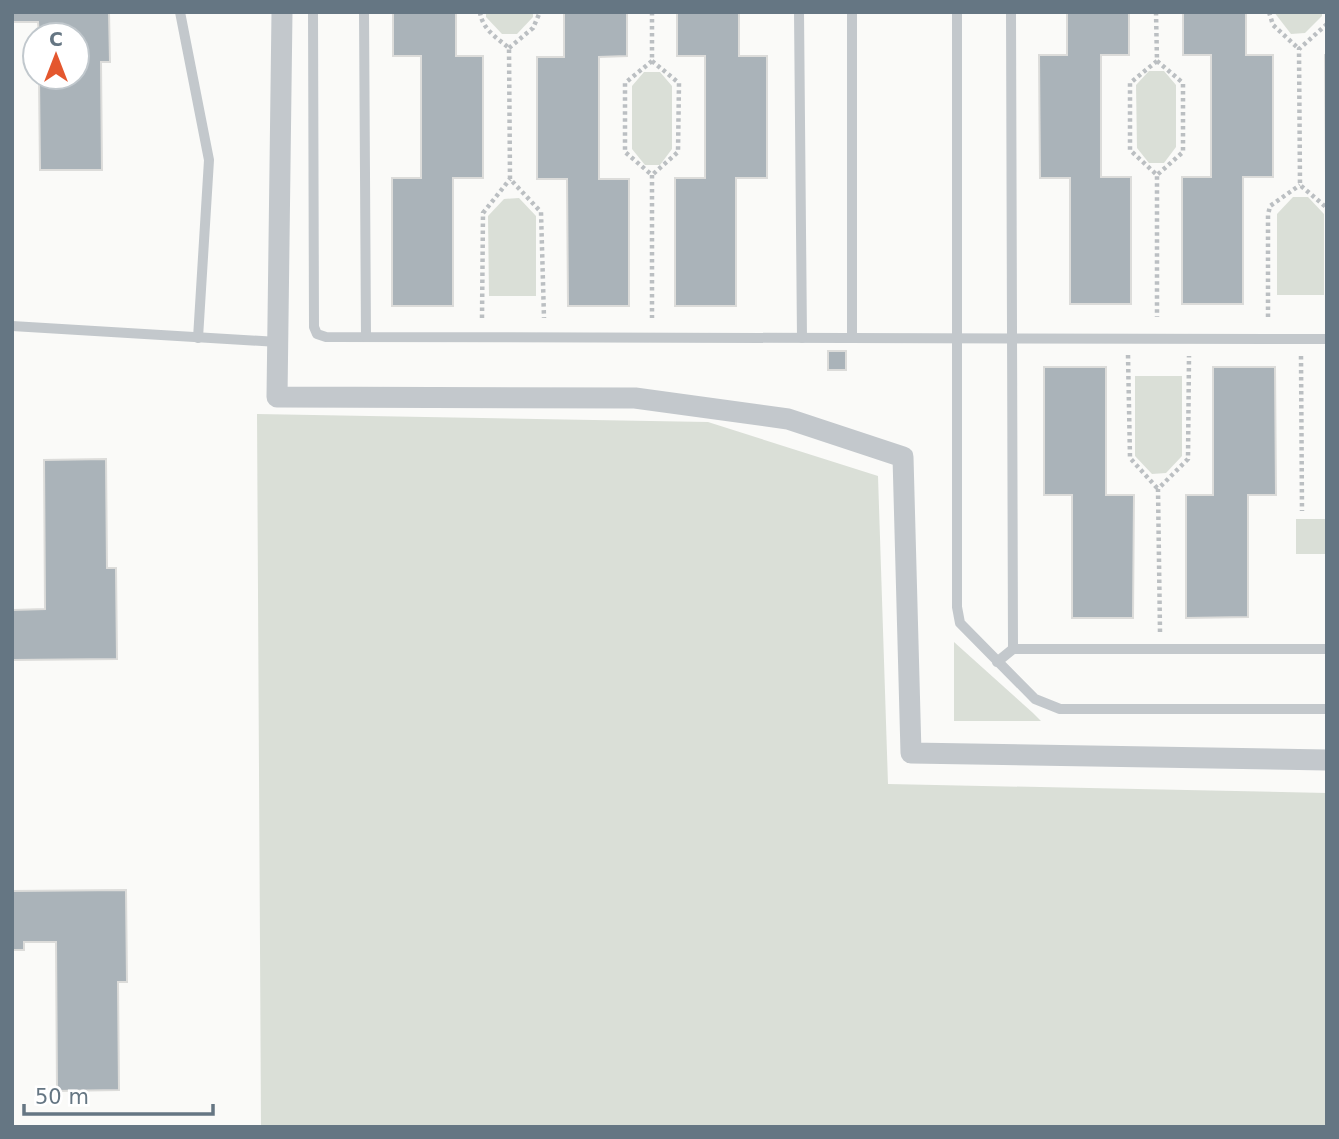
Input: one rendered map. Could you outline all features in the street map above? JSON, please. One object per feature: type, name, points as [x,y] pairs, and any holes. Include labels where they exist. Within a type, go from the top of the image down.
[{"type":"street","points":[[282,12],[277,397],[635,398],[788,419],[903,457],[911,753],[1327,760]]},
{"type":"lane","points":[[180,12],[209,160],[198,338]]},
{"type":"lane","points":[[313,12],[314,327],[317,334],[326,337],[1327,339]]},
{"type":"lane","points":[[364,12],[366,337]]},
{"type":"lane","points":[[799,12],[802,338]]},
{"type":"lane","points":[[852,12],[852,338]]},
{"type":"lane","points":[[957,12],[957,607],[960,623],[1035,699],[1060,709],[1327,709]]},
{"type":"lane","points":[[1011,12],[1013,649]]},
{"type":"lane","points":[[12,326],[278,342]]},
{"type":"lane","points":[[997,662],[1013,649],[1327,649]]},
{"type":"path","points":[[480,12],[481,21],[488,30],[509,48],[510,179],[483,213],[482,318]]},
{"type":"path","points":[[509,48],[533,28],[540,12]]},
{"type":"path","points":[[652,12],[652,61]]},
{"type":"path","points":[[1156,12],[1157,61],[1183,83],[1184,101],[1182,152],[1157,175]]},
{"type":"path","points":[[1269,12],[1273,26],[1299,49],[1300,185],[1327,208]]},
{"type":"path","points":[[1299,49],[1327,24]]},
{"type":"path","points":[[652,61],[625,83],[624,113],[625,152],[652,175]]},
{"type":"path","points":[[652,61],[674,78],[680,90],[678,152],[652,175],[653,318]]},
{"type":"path","points":[[1157,61],[1135,78],[1129,89],[1130,150],[1157,175],[1157,317]]},
{"type":"path","points":[[510,179],[541,212],[544,318]]},
{"type":"path","points":[[1268,317],[1270,206],[1300,185]]},
{"type":"path","points":[[1128,351],[1130,458],[1158,489],[1160,639]]},
{"type":"path","points":[[1158,489],[1188,460],[1189,351]]},
{"type":"path","points":[[1301,351],[1302,511]]},
{"type":"shaded area","points":[[486,12],[533,12],[533,17],[517,34],[502,34],[486,17]]},
{"type":"shaded area","points":[[1274,12],[1322,12],[1322,16],[1305,33],[1291,34]]},
{"type":"shaded area","points":[[1149,71],[1164,71],[1176,85],[1176,147],[1164,163],[1149,163],[1137,148],[1136,85]]},
{"type":"shaded area","points":[[644,72],[660,72],[672,86],[672,149],[660,165],[645,165],[632,149],[632,86]]},
{"type":"shaded area","points":[[1293,197],[1308,197],[1324,214],[1324,295],[1277,295],[1277,214]]},
{"type":"shaded area","points":[[519,198],[536,216],[536,296],[489,296],[488,216],[504,199]]},
{"type":"shaded area","points":[[1135,376],[1182,376],[1182,456],[1166,473],[1152,474],[1135,456]]},
{"type":"shaded area","points":[[257,414],[708,422],[878,476],[888,784],[1327,793],[1327,1127],[261,1127]]},
{"type":"shaded area","points":[[1296,519],[1327,519],[1327,554],[1296,554]]},
{"type":"shaded area","points":[[954,642],[1033,713],[1041,721],[954,721]]},
{"type":"building","points":[[12,12],[109,12],[110,62],[101,62],[102,170],[40,170],[39,91],[91,91],[91,21],[12,22]]},
{"type":"building","points":[[393,12],[456,12],[456,56],[483,56],[483,178],[453,178],[453,306],[392,306],[392,178],[421,178],[421,56],[393,56]]},
{"type":"building","points":[[564,12],[627,12],[627,56],[599,57],[599,179],[629,179],[629,306],[568,306],[567,179],[537,179],[537,57],[564,57]]},
{"type":"building","points":[[677,12],[739,12],[739,56],[767,56],[767,178],[736,178],[736,306],[675,306],[675,178],[705,178],[705,56],[677,56]]},
{"type":"building","points":[[1067,12],[1129,12],[1129,55],[1101,55],[1101,177],[1131,177],[1131,304],[1070,304],[1070,178],[1040,178],[1039,55],[1067,55]]},
{"type":"building","points":[[1183,12],[1246,12],[1246,55],[1273,55],[1273,177],[1243,177],[1243,304],[1182,304],[1182,177],[1211,177],[1211,55],[1183,55]]},
{"type":"building","points":[[1327,55],[1327,178],[1326,178]]},
{"type":"building","points":[[828,351],[846,351],[846,370],[828,370]]},
{"type":"building","points":[[1044,367],[1106,367],[1106,495],[1134,495],[1133,618],[1072,618],[1072,495],[1044,495]]},
{"type":"building","points":[[1213,367],[1275,367],[1276,495],[1248,495],[1248,617],[1186,618],[1186,495],[1213,495]]},
{"type":"building","points":[[106,459],[107,568],[116,568],[117,659],[12,660],[12,601],[13,610],[45,609],[44,460]]},
{"type":"building","points":[[126,890],[127,982],[118,982],[119,1090],[57,1091],[56,942],[24,942],[24,950],[12,950],[12,891]]}]
